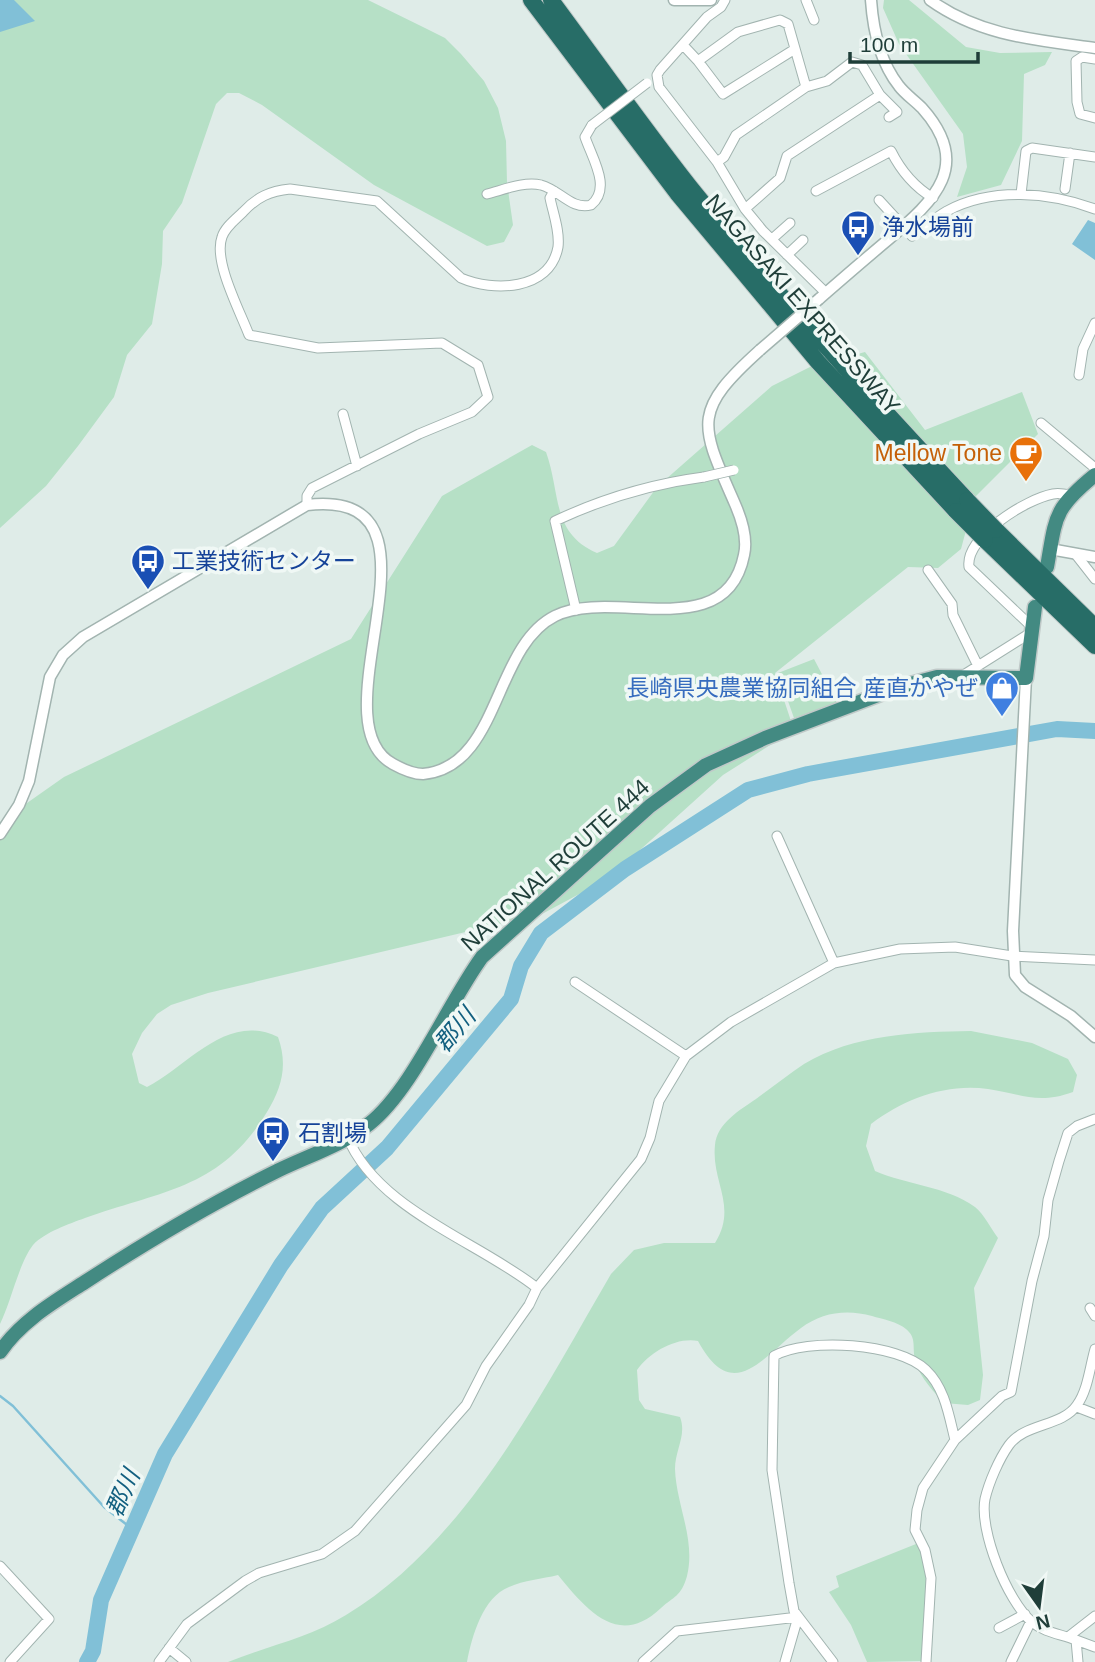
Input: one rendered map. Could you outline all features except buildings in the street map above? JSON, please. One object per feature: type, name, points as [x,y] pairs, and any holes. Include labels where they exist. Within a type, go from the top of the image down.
[{"type":"highway","points":[[519,0],[593,97],[635,139]]},
{"type":"highway","name":"NAGASAKI EXPRESSWAY","points":[[531,0],[635,139],[818,362],[962,505],[1095,646]]},
{"type":"highway","name":"NAGASAKI EXPRESSWAY","points":[[551,0],[688,185],[962,505]]},
{"type":"highway","points":[[559,0],[596,61]]},
{"type":"highway","points":[[1047,567],[1054,521],[1070,495],[1095,475]]},
{"type":"highway","name":"NAGASAKI EXPRESSWAY","points":[[991,535],[1095,627]]},
{"type":"highway","points":[[1026,678],[1035,607]]},
{"type":"highway","name":"NATIONAL ROUTE 444","points":[[0,1352],[11,1336],[35,1315],[148,1241],[217,1201],[369,1124],[404,1087],[460,987],[482,957],[662,798],[706,765],[765,738],[899,687],[937,677],[1026,678]]},
{"type":"street","points":[[674,0],[711,0]]},
{"type":"street","points":[[657,81],[660,70],[707,17],[721,7],[724,0]]},
{"type":"street","points":[[806,0],[814,20]]},
{"type":"street","points":[[0,834],[19,805],[29,781],[50,677],[63,655],[83,637],[282,517],[307,505],[337,505],[355,512],[370,525],[379,541],[383,563],[366,707],[368,728],[372,744],[385,760],[418,774],[438,772],[455,764],[469,750],[524,644],[541,623],[559,614],[576,610],[691,608],[709,601],[727,589],[739,574],[745,553],[745,531],[713,452],[708,430],[710,412],[717,393],[760,349],[902,228],[933,198],[947,169],[946,148],[938,128],[898,85],[884,60],[872,22],[871,0]]},
{"type":"street","points":[[930,0],[960,20],[1008,36],[1095,48]]},
{"type":"street","points":[[698,61],[738,32],[780,20],[788,24],[806,87]]},
{"type":"street","points":[[683,45],[723,94],[795,49]]},
{"type":"street","points":[[1095,59],[1083,57],[1076,61],[1080,114],[1095,118]]},
{"type":"street","points":[[717,162],[724,158],[736,135],[806,87],[827,81],[852,62],[862,65],[880,95],[897,112],[889,117]]},
{"type":"street","points":[[487,194],[527,185],[541,185],[584,207],[597,201],[601,184],[585,137],[592,125],[647,83],[657,81]]},
{"type":"street","points":[[657,81],[717,162],[745,209],[822,296]]},
{"type":"street","points":[[745,209],[780,178],[787,156],[880,95]]},
{"type":"street","points":[[1021,194],[1026,151],[1032,148],[1095,157]]},
{"type":"street","points":[[816,191],[891,151],[901,171],[933,198]]},
{"type":"street","points":[[1065,189],[1070,153]]},
{"type":"street","points":[[307,505],[307,496],[312,488],[472,412],[488,397],[481,370],[474,361],[442,343],[318,348],[249,335],[220,261],[219,249],[225,230],[251,203],[276,190],[290,189],[377,201],[461,278],[472,282],[515,286],[538,276],[554,259],[559,237],[550,198],[554,191]]},
{"type":"street","points":[[879,200],[912,236],[948,211],[1021,194],[1066,198],[1095,209]]},
{"type":"street","points":[[772,239],[790,223]]},
{"type":"street","points":[[787,255],[803,240]]},
{"type":"street","points":[[1079,375],[1083,349],[1095,323]]},
{"type":"street","points":[[1083,349],[1095,355]]},
{"type":"street","points":[[343,414],[356,466]]},
{"type":"street","points":[[1041,423],[1095,468]]},
{"type":"street","points":[[576,610],[555,521],[602,499],[657,483],[734,470]]},
{"type":"street","points":[[961,676],[1032,630],[969,567],[968,557],[975,542],[1001,520],[1053,494],[1070,495]]},
{"type":"street","points":[[1050,549],[1077,556],[1095,557]]},
{"type":"street","points":[[1077,556],[1095,579]]},
{"type":"street","points":[[928,570],[951,604],[953,615],[978,666]]},
{"type":"street","points":[[1026,678],[1012,956],[1015,975],[1025,987],[1071,1016],[1095,1037]]},
{"type":"street","points":[[777,836],[834,963]]},
{"type":"street","points":[[159,1662],[187,1624],[245,1581],[259,1573],[321,1554],[355,1531],[466,1405],[486,1366],[529,1305],[537,1288],[641,1159],[650,1138],[659,1101],[687,1056],[731,1022],[834,963],[900,949],[955,947],[1012,956],[1095,960]]},
{"type":"street","points":[[575,982],[687,1056]]},
{"type":"street","points":[[926,1662],[931,1578],[925,1550],[915,1530],[923,1489],[955,1440],[1002,1396],[1011,1392],[1031,1281],[1044,1236],[1048,1200],[1059,1161],[1068,1133],[1095,1119]]},
{"type":"street","points":[[347,1136],[355,1157],[396,1198],[537,1288]]},
{"type":"street","points":[[833,1662],[798,1617],[789,1583],[772,1470],[774,1356],[837,1345],[890,1350],[910,1358],[928,1371],[942,1393],[955,1440]]},
{"type":"street","points":[[1095,1349],[1077,1407],[1062,1417],[1024,1432],[1010,1443],[985,1499],[988,1535],[1006,1584],[1028,1618],[1048,1632],[1095,1647]]},
{"type":"street","points":[[1077,1407],[1095,1414]]},
{"type":"street","points":[[0,1566],[49,1619],[10,1662]]},
{"type":"street","points":[[1072,1638],[1095,1616]]},
{"type":"street","points":[[643,1662],[677,1631],[798,1617]]},
{"type":"street","points":[[785,1662],[798,1617]]},
{"type":"street","points":[[999,1628],[1028,1618]]},
{"type":"street","points":[[1011,1662],[1028,1618]]},
{"type":"street","points":[[1072,1638],[1078,1662]]},
{"type":"street","points":[[169,1648],[186,1662]]},
{"type":"green space","points":[[0,0],[368,0],[445,38],[484,81],[498,108],[506,141],[507,183],[513,225],[504,242],[487,246],[374,185],[262,105],[239,93],[227,93],[216,104],[182,203],[163,231],[162,264],[152,324],[127,355],[114,397],[46,486],[0,528]]},
{"type":"green space","points":[[884,0],[909,0],[966,47],[1000,53],[1052,52],[1045,65],[1024,74],[1022,141],[1001,185],[957,197],[967,167],[963,134],[899,44],[883,8]]},
{"type":"green space","points":[[865,352],[925,430],[1022,392],[1038,434],[975,497],[961,549],[938,568],[908,567],[775,673],[794,730],[723,775],[630,859],[583,892],[542,914],[208,993],[171,1005],[157,1014],[142,1033],[132,1054],[139,1083],[147,1087],[225,1036],[242,1031],[259,1031],[278,1037],[283,1057],[280,1085],[272,1103],[249,1138],[230,1157],[209,1172],[164,1192],[85,1218],[38,1240],[23,1262],[0,1324],[0,822],[64,777],[351,639],[442,496],[532,445],[546,452],[560,511],[572,535],[582,545],[597,553],[614,546],[657,487],[772,386],[810,367]]},
{"type":"green space","points":[[814,659],[837,703],[794,718],[778,673]]},
{"type":"green space","points":[[971,1031],[1032,1043],[1068,1059],[1077,1075],[1073,1092],[1040,1098],[988,1089],[957,1088],[941,1091],[911,1100],[871,1124],[866,1146],[875,1171],[964,1200],[978,1210],[998,1238],[974,1288],[983,1375],[980,1400],[968,1405],[944,1403],[919,1371],[913,1339],[909,1332],[894,1323],[863,1314],[835,1313],[817,1318],[761,1362],[736,1373],[724,1370],[711,1360],[698,1341],[672,1344],[656,1352],[637,1370],[639,1400],[645,1409],[680,1417],[682,1430],[675,1469],[689,1563],[685,1583],[680,1592],[645,1620],[631,1625],[617,1625],[604,1620],[580,1600],[558,1575],[515,1585],[492,1599],[480,1618],[467,1662],[228,1662],[332,1623],[389,1584],[429,1548],[465,1506],[498,1461],[529,1415],[611,1274],[634,1250],[664,1243],[715,1243],[721,1230],[724,1205],[715,1145],[720,1130],[730,1118],[804,1064],[843,1046],[907,1034]]},
{"type":"green space","points":[[916,1544],[926,1571],[928,1586],[922,1661],[867,1662],[851,1625],[829,1592],[839,1587],[836,1576]]},
{"type":"water","points":[[0,0],[14,0],[35,21],[0,32]]},
{"type":"water","points":[[1088,220],[1095,223],[1095,260],[1072,244]]},
{"type":"waterway","name":"郡川","points":[[87,1662],[93,1651],[101,1600],[165,1454],[281,1265],[322,1208],[387,1148],[511,999],[521,966],[541,933],[625,869],[748,790],[808,774],[1057,729],[1095,731]]},
{"type":"waterway","points":[[0,1396],[13,1406],[104,1507],[131,1528]]},
{"type":"place","name":"浄水場前","points":[[858,257]]},
{"type":"place","name":"Mellow Tone","points":[[1026,483]]},
{"type":"place","name":"工業技術センター","points":[[148,591]]},
{"type":"place","name":"長崎県央農業協同組合 産直かやぜ","points":[[1002,718]]},
{"type":"place","name":"石割場","points":[[273,1163]]}]
